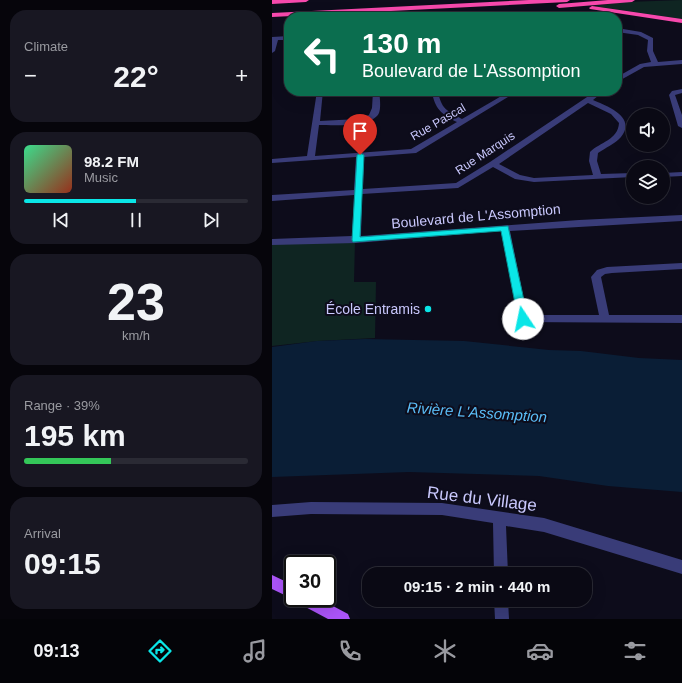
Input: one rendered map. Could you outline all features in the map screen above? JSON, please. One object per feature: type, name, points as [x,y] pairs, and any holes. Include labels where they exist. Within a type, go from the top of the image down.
[{"type":"highway","points":[[272,2],[306,0]]},
{"type":"highway","points":[[422,12],[632,0]]},
{"type":"highway","points":[[397,12],[519,3]]},
{"type":"highway","points":[[334,12],[519,3],[567,3],[682,21]]},
{"type":"highway","points":[[272,7],[313,5]]},
{"type":"highway","points":[[272,15],[284,14]]},
{"type":"highway","points":[[272,21],[284,20]]},
{"type":"main road","points":[[272,582],[284,588]]},
{"type":"main road","points":[[320,607],[343,619]]},
{"type":"street","points":[[622,31],[650,37],[650,51],[655,63]]},
{"type":"street","points":[[272,51],[274,39],[284,38]]},
{"type":"street","points":[[622,77],[636,68],[655,63],[682,62]]},
{"type":"street","points":[[682,91],[674,92],[672,96],[682,126]]},
{"type":"street","points":[[311,158],[319,96]]},
{"type":"street","points":[[315,123],[368,120],[375,114],[376,96]]},
{"type":"street","points":[[435,96],[436,103],[439,108],[462,122]]},
{"type":"street","name":"Rue Pascal","points":[[272,161],[413,151],[506,96]]},
{"type":"street","name":"Rue Marquis","points":[[272,198],[458,185],[493,164],[593,96]]},
{"type":"street","points":[[587,100],[614,113],[622,120],[623,128],[618,135],[594,152],[594,164],[598,176]]},
{"type":"street","points":[[356,240],[360,155]]},
{"type":"street","points":[[493,164],[518,177],[528,179],[626,175]]},
{"type":"street","points":[[670,174],[682,174]]},
{"type":"street","name":"Boulevard de L'Assomption","points":[[272,242],[356,240],[576,223],[682,218]]},
{"type":"street","points":[[505,228],[523,319],[682,318]]},
{"type":"street","points":[[605,319],[596,277],[602,271],[682,266]]},
{"type":"street","name":"Rue du Village","points":[[272,511],[311,508],[442,509],[544,525],[682,567]]},
{"type":"street","points":[[499,518],[501,567]]},
{"type":"street","points":[[501,607],[502,619]]},
{"type":"green space","points":[[682,0],[682,19],[593,6],[627,2]]},
{"type":"green space","points":[[355,240],[354,282],[376,282],[375,338],[318,341],[272,346],[272,242]]},
{"type":"water","name":"Rivière L'Assomption","points":[[365,339],[464,341],[549,350],[581,351],[639,358],[682,360],[682,492],[608,486],[539,476],[409,472],[272,477],[272,347],[317,341]]},
{"type":"place","name":"École Entramis","points":[[428,309]]},
{"type":"route","points":[[360,155],[356,240],[505,228],[523,319]]}]
